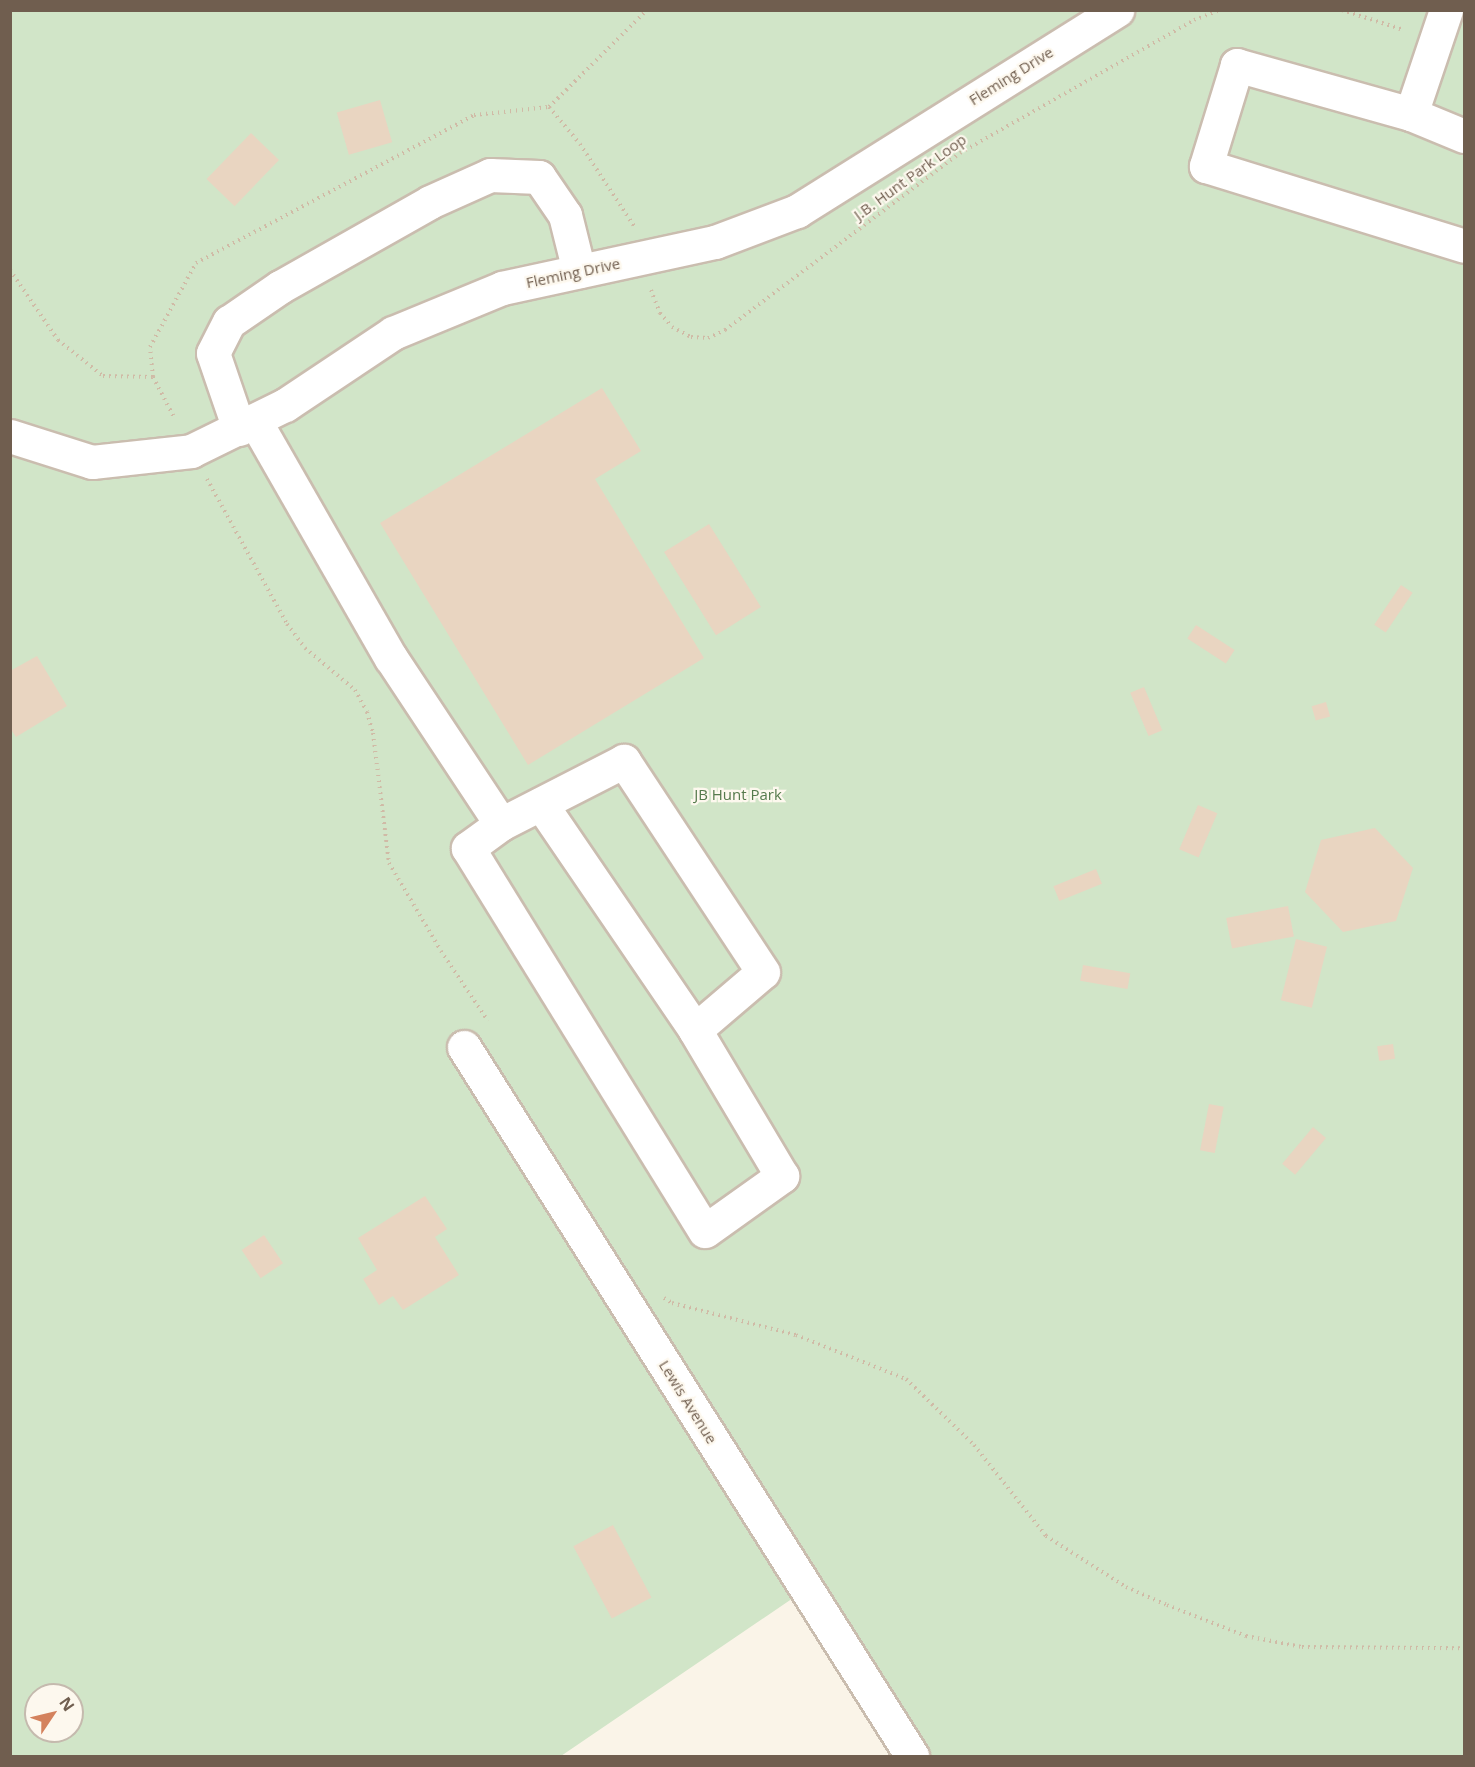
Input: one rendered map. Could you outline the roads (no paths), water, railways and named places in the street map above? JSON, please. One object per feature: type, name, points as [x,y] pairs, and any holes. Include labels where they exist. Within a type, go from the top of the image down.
[{"type":"street","name":"Fleming Drive","points":[[10,436],[92,462],[191,451],[285,405],[393,333],[502,288],[716,242],[797,211],[1117,10]]},
{"type":"street","points":[[1411,114],[1446,10]]},
{"type":"street","points":[[1464,136],[1411,114],[1237,65],[1206,166],[1464,246]]},
{"type":"street","points":[[501,824],[391,658],[247,425],[213,353],[230,322],[280,287],[430,202],[490,175],[539,177],[565,215],[579,271]]},
{"type":"street","points":[[541,804],[695,1030],[782,1176],[705,1231],[468,848],[501,824],[624,761],[763,972],[695,1030]]},
{"type":"street","name":"Lewis Avenue","points":[[464,1047],[912,1756]]},
{"type":"park label","name":"JB Hunt Park","points":[[738,795]]}]
